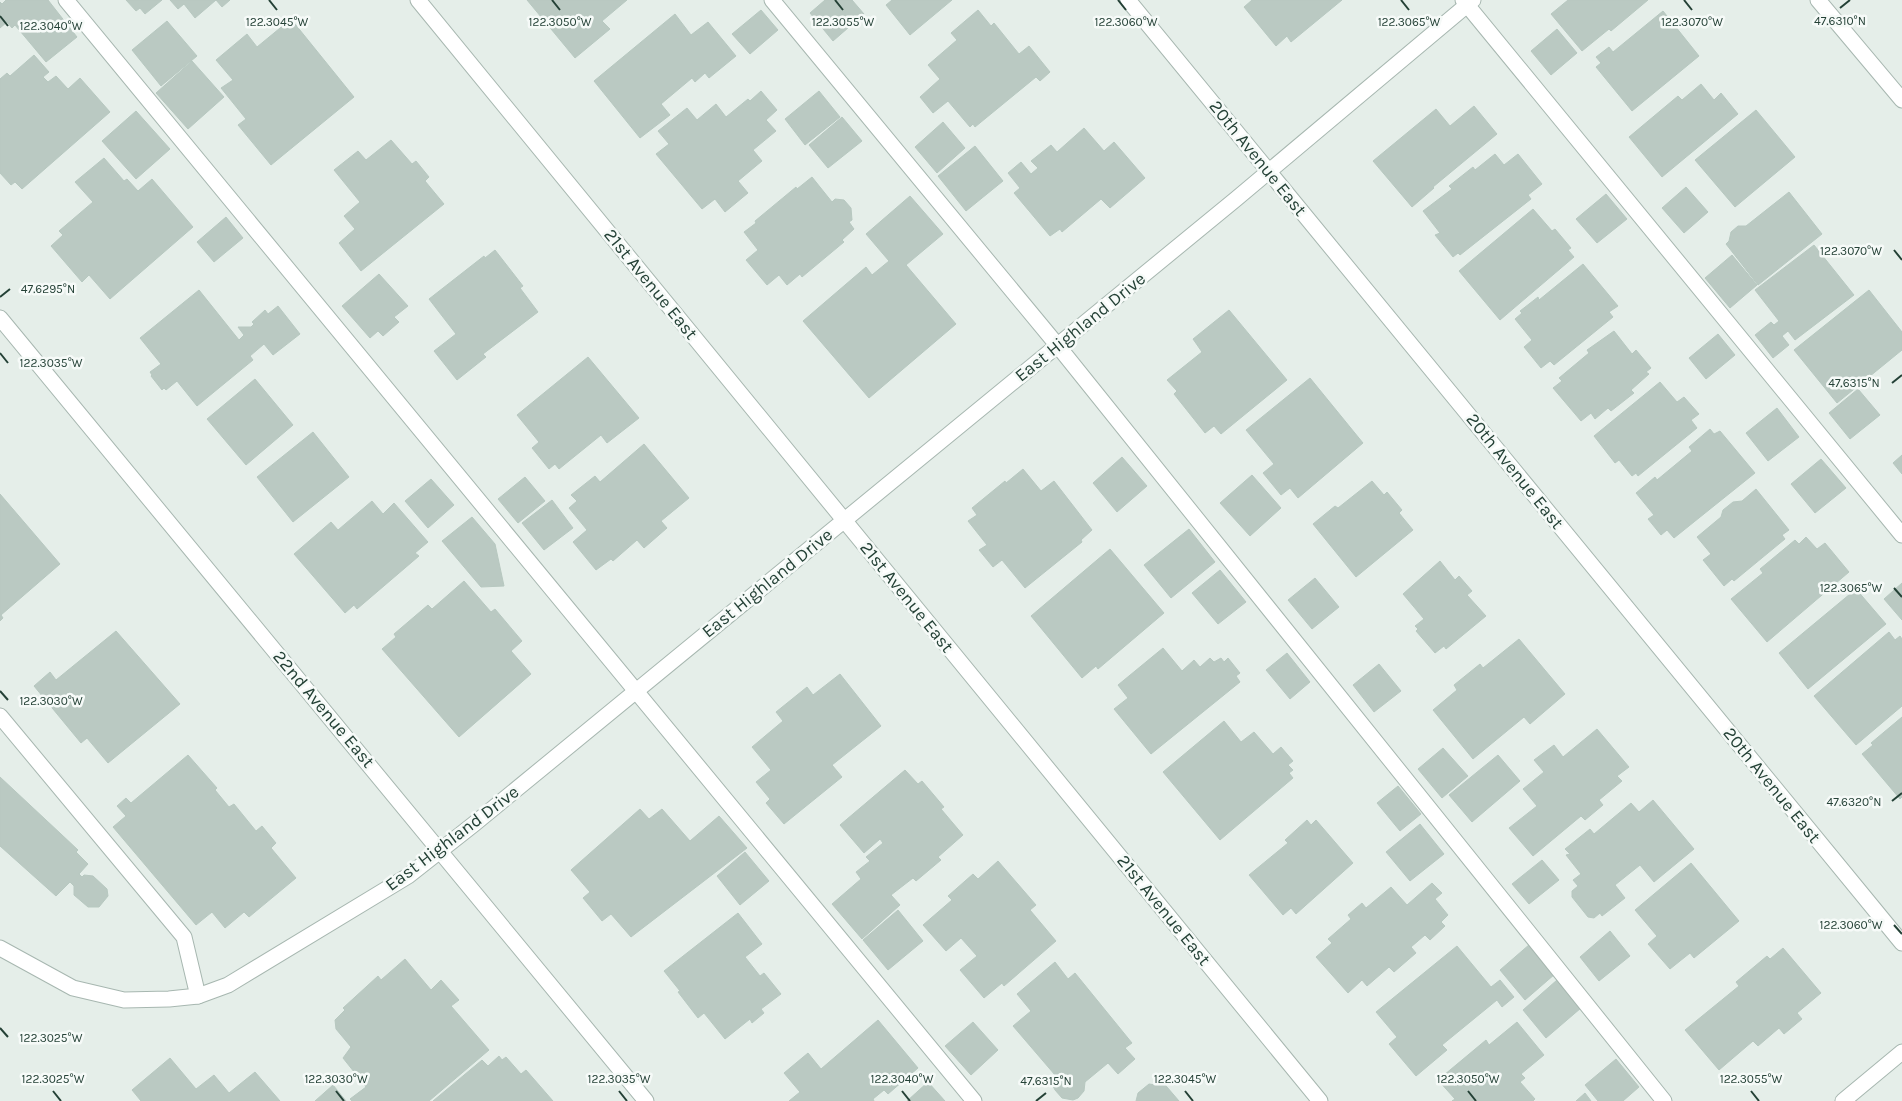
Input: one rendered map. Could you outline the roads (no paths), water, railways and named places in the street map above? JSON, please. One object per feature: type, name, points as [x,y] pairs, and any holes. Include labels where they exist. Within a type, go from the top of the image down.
[{"type":"street","points":[[66,0],[974,1101]]},
{"type":"street","name":"21st Avenue East","points":[[418,0],[1320,1101]]},
{"type":"street","points":[[772,0],[1058,346],[1664,1101]]},
{"type":"street","name":"20th Avenue East","points":[[1128,0],[1902,943]]},
{"type":"street","points":[[1818,0],[1902,100]]},
{"type":"street","points":[[1467,2],[1902,535]]},
{"type":"street","name":"East Highland Drive","points":[[0,948],[73,988],[124,1000],[198,996],[228,985],[408,876],[1058,346],[1269,171],[1467,2]]},
{"type":"street","name":"22nd Avenue East","points":[[0,318],[646,1101]]},
{"type":"street","points":[[0,716],[184,937],[198,996]]},
{"type":"street","points":[[1843,1101],[1902,1052]]}]
